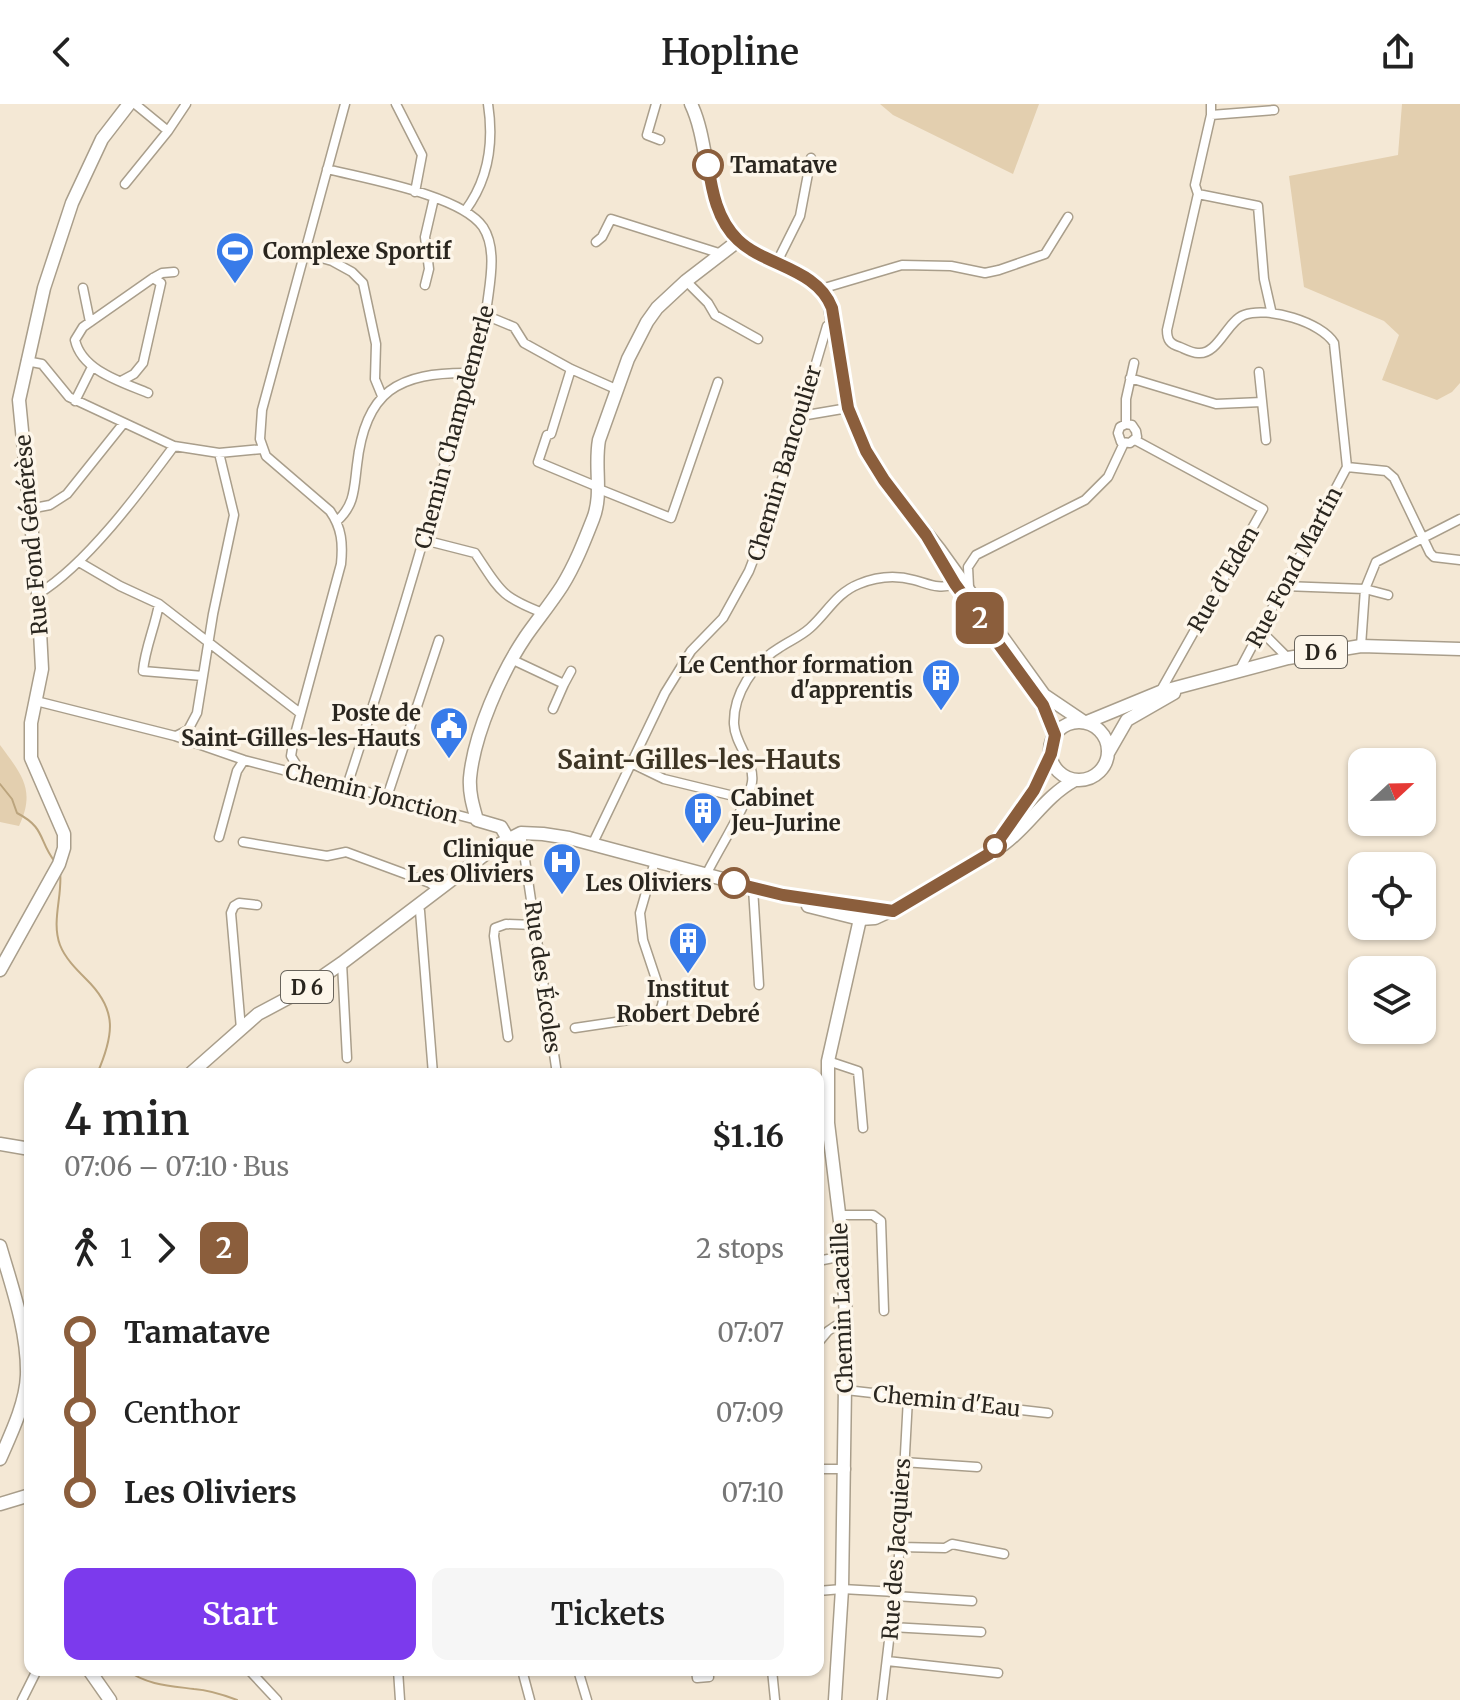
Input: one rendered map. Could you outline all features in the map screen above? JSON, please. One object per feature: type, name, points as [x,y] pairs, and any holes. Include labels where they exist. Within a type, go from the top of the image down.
[{"type":"main road","name":"Rue Fond Générèse","points":[[0,970],[59,864],[64,848],[64,834],[31,758],[31,723],[42,669],[38,594],[19,400],[44,288],[72,203],[102,139],[129,104]]},
{"type":"main road","points":[[691,104],[701,131],[716,202],[721,216],[738,241],[821,289],[832,308],[848,408],[866,451],[884,480],[939,549],[1044,695],[1103,734],[1108,753],[1105,765],[1097,774],[1075,780],[1054,792],[1019,832],[989,854],[875,918],[860,919],[810,907],[783,895]]},
{"type":"main road","points":[[508,839],[501,827],[477,820],[470,796],[473,765],[483,726],[513,660],[562,586],[598,507],[596,457],[628,359],[647,322],[657,308],[686,281],[738,241]]},
{"type":"main road","points":[[926,535],[955,584],[1043,705],[1055,735],[1051,754],[1025,805],[989,854]]},
{"type":"main road","points":[[955,584],[980,607]]},
{"type":"main road","name":"D 6","points":[[1085,722],[1160,692],[1288,658],[1361,646],[1460,649]]},
{"type":"main road","name":"D 6","points":[[1108,753],[1127,720],[1186,686]]},
{"type":"main road","points":[[1055,735],[1068,724],[1085,722]]},
{"type":"main road","points":[[1051,754],[1059,771],[1075,780]]},
{"type":"main road","points":[[521,833],[543,834],[592,845],[783,895],[886,910]]},
{"type":"main road","name":"D 6","points":[[197,1068],[258,1014],[303,990],[438,889],[521,833]]},
{"type":"main road","name":"Chemin Lacaille","points":[[835,1700],[846,1469],[846,1319],[843,1256],[828,1123],[828,1061],[860,919]]},
{"type":"main road","points":[[0,1144],[24,1148]]},
{"type":"main road","points":[[0,1246],[17,1305],[24,1355]]},
{"type":"main road","points":[[0,1459],[24,1388]]},
{"type":"main road","points":[[0,1504],[24,1497]]},
{"type":"main road","points":[[93,1676],[110,1700]]},
{"type":"street","points":[[135,104],[168,131]]},
{"type":"street","points":[[125,184],[186,104]]},
{"type":"street","points":[[302,774],[291,756],[343,546],[337,521],[320,501],[280,471],[266,456],[260,439],[262,410],[345,104]]},
{"type":"street","points":[[396,104],[422,155],[415,192]]},
{"type":"street","points":[[465,211],[478,194],[486,174],[488,104]]},
{"type":"street","points":[[656,104],[647,135],[660,140]]},
{"type":"street","points":[[1198,194],[1258,206],[1264,279],[1271,310],[1239,318],[1207,351],[1199,354],[1172,345],[1167,338],[1167,330],[1198,194],[1195,185],[1211,104]]},
{"type":"street","points":[[1211,115],[1274,110]]},
{"type":"street","points":[[777,262],[800,216],[811,158]]},
{"type":"street","name":"Chemin Champdemerle","points":[[327,169],[415,192],[465,211],[473,215],[484,229],[491,245],[485,315],[470,373],[403,616],[347,786]]},
{"type":"street","points":[[425,285],[429,269],[425,237],[434,198]]},
{"type":"street","points":[[821,289],[902,265],[951,266],[985,273],[999,270],[1045,254],[1068,217]]},
{"type":"street","points":[[596,242],[611,219],[722,254]]},
{"type":"street","points":[[304,253],[332,261],[352,272],[363,283],[376,344],[375,379],[382,396]]},
{"type":"street","points":[[148,393],[92,367],[82,356],[75,340],[83,327],[153,278],[174,272]]},
{"type":"street","points":[[121,381],[134,374],[143,363],[161,283],[153,278]]},
{"type":"street","points":[[686,281],[708,303],[715,315],[758,339]]},
{"type":"street","points":[[83,288],[90,322]]},
{"type":"street","name":"Rue Fond Martin","points":[[1239,672],[1347,467],[1334,343],[1328,333],[1271,310]]},
{"type":"street","points":[[485,315],[514,327],[524,343],[618,390]]},
{"type":"street","name":"Chemin Bancoulier","points":[[592,845],[678,672],[691,651],[723,618],[749,571],[774,506],[827,326]]},
{"type":"street","points":[[26,361],[42,364],[75,401],[174,446],[219,453],[262,449]]},
{"type":"street","points":[[1126,424],[1126,399],[1134,363]]},
{"type":"street","points":[[75,401],[92,367]]},
{"type":"street","points":[[571,369],[551,434],[547,435],[538,462],[671,518],[718,382]]},
{"type":"street","points":[[1259,372],[1266,440]]},
{"type":"street","points":[[337,521],[349,510],[353,499],[363,428],[382,396],[415,379],[442,373],[470,373]]},
{"type":"street","points":[[1130,378],[1216,404],[1262,402]]},
{"type":"street","points":[[801,416],[848,408]]},
{"type":"street","points":[[29,509],[50,505],[67,494],[123,424]]},
{"type":"street","points":[[1126,424],[1135,428],[1137,434],[1135,440],[1124,443],[1119,440],[1118,433],[1120,427],[1126,424]]},
{"type":"street","name":"Rue d'Eden","points":[[1135,440],[1263,509],[1160,692]]},
{"type":"street","points":[[969,592],[968,567],[976,555],[1085,500],[1108,477],[1124,443]]},
{"type":"street","points":[[38,594],[60,581],[79,562],[174,446]]},
{"type":"street","points":[[175,736],[188,730],[197,713],[234,515],[219,453]]},
{"type":"street","points":[[1347,467],[1386,471],[1394,478],[1434,557],[1460,560]]},
{"type":"street","points":[[1361,646],[1365,589],[1376,562],[1460,519]]},
{"type":"street","points":[[424,540],[475,553],[504,594],[514,602],[543,613]]},
{"type":"street","points":[[79,562],[159,604],[300,713]]},
{"type":"street","points":[[706,875],[752,786],[753,774],[736,738],[734,724],[741,692],[755,668],[811,627],[835,599],[856,585],[886,577],[915,580],[938,588],[955,584]]},
{"type":"street","points":[[1284,586],[1365,589],[1388,595]]},
{"type":"street","points":[[159,604],[156,625],[144,656],[143,671],[203,676]]},
{"type":"street","points":[[1260,630],[1288,658]]},
{"type":"street","points":[[387,797],[439,640]]},
{"type":"street","points":[[513,660],[564,684]]},
{"type":"street","points":[[553,709],[571,671]]},
{"type":"street","name":"Chemin Jonction","points":[[36,701],[175,736],[244,760],[477,820]]},
{"type":"street","points":[[219,837],[237,771],[244,760]]},
{"type":"street","points":[[631,763],[664,779],[746,799]]},
{"type":"street","name":"Rue des Écoles","points":[[521,833],[556,1068]]},
{"type":"street","points":[[243,842],[332,857],[346,852],[430,883],[438,889]]},
{"type":"street","points":[[575,1028],[649,1017],[658,1014],[662,1007],[663,1000],[643,940],[640,913],[655,861]]},
{"type":"street","points":[[753,888],[759,985]]},
{"type":"street","points":[[241,1029],[231,913],[239,903],[257,905]]},
{"type":"street","points":[[417,905],[420,911],[433,1068]]},
{"type":"street","points":[[508,1037],[495,928],[506,924],[535,925]]},
{"type":"street","points":[[342,963],[347,1058]]},
{"type":"street","points":[[828,1061],[858,1071],[863,1128]]},
{"type":"street","points":[[839,1215],[873,1215],[881,1221],[884,1311]]},
{"type":"street","points":[[824,1260],[843,1256]]},
{"type":"street","points":[[17,1305],[24,1302]]},
{"type":"street","points":[[824,1336],[846,1319]]},
{"type":"street","name":"Chemin d'Eau","points":[[846,1390],[1048,1413]]},
{"type":"street","name":"Rue des Jacquiers","points":[[882,1700],[896,1594],[908,1398]]},
{"type":"street","points":[[903,1462],[977,1467]]},
{"type":"street","points":[[824,1469],[846,1469]]},
{"type":"street","points":[[900,1547],[945,1548],[952,1544],[1004,1554]]},
{"type":"street","points":[[824,1590],[842,1589],[972,1601]]},
{"type":"street","points":[[891,1627],[981,1632]]},
{"type":"street","points":[[887,1661],[998,1673]]},
{"type":"street","points":[[22,1700],[34,1676]]},
{"type":"street","points":[[252,1676],[277,1700]]},
{"type":"street","points":[[398,1676],[400,1700]]},
{"type":"street","points":[[524,1676],[530,1700]]},
{"type":"street","points":[[580,1676],[587,1700]]},
{"type":"street","points":[[773,1676],[775,1700]]},
{"type":"shaded area","points":[[880,104],[1039,104],[1013,174],[893,115]]},
{"type":"shaded area","points":[[1402,104],[1460,104],[1460,383],[1452,392],[1437,400],[1382,380],[1399,335],[1384,321],[1304,287],[1289,176],[1398,155]]},
{"type":"shaded area","points":[[0,745],[24,783],[26,802],[19,826],[0,822]]},
{"type":"waterway","points":[[0,784],[12,799],[17,813],[37,829],[55,862]]},
{"type":"waterway","points":[[60,871],[57,917],[60,945],[71,963],[104,1001],[108,1012],[109,1035],[99,1068]]},
{"type":"waterway","points":[[136,1676],[150,1682],[205,1690],[237,1700]]},
{"type":"bus line","name":"2","points":[[708,165],[721,216],[738,241],[802,276],[826,295],[832,308],[848,408],[866,451],[926,535],[955,584],[1043,705],[1055,735],[1051,754],[1034,790],[989,854],[893,911],[783,895],[734,883]]},
{"type":"place","name":"Tamatave","points":[[708,165]]},
{"type":"place","name":"Complexe Sportif","points":[[235,285]]},
{"type":"place","name":"Le Centhor formation d'apprentis","points":[[941,712]]},
{"type":"place","name":"Poste de Saint-Gilles-les-Hauts","points":[[449,760]]},
{"type":"place","name":"Cabinet Jeu-Jurine","points":[[703,845]]},
{"type":"place","name":"Les Oliviers","points":[[734,883]]},
{"type":"place","name":"Clinique Les Oliviers","points":[[562,896]]},
{"type":"place","name":"Institut Robert Debré","points":[[688,975]]},
{"type":"district","name":"Saint-Gilles-les-Hauts","points":[[699,759]]}]
